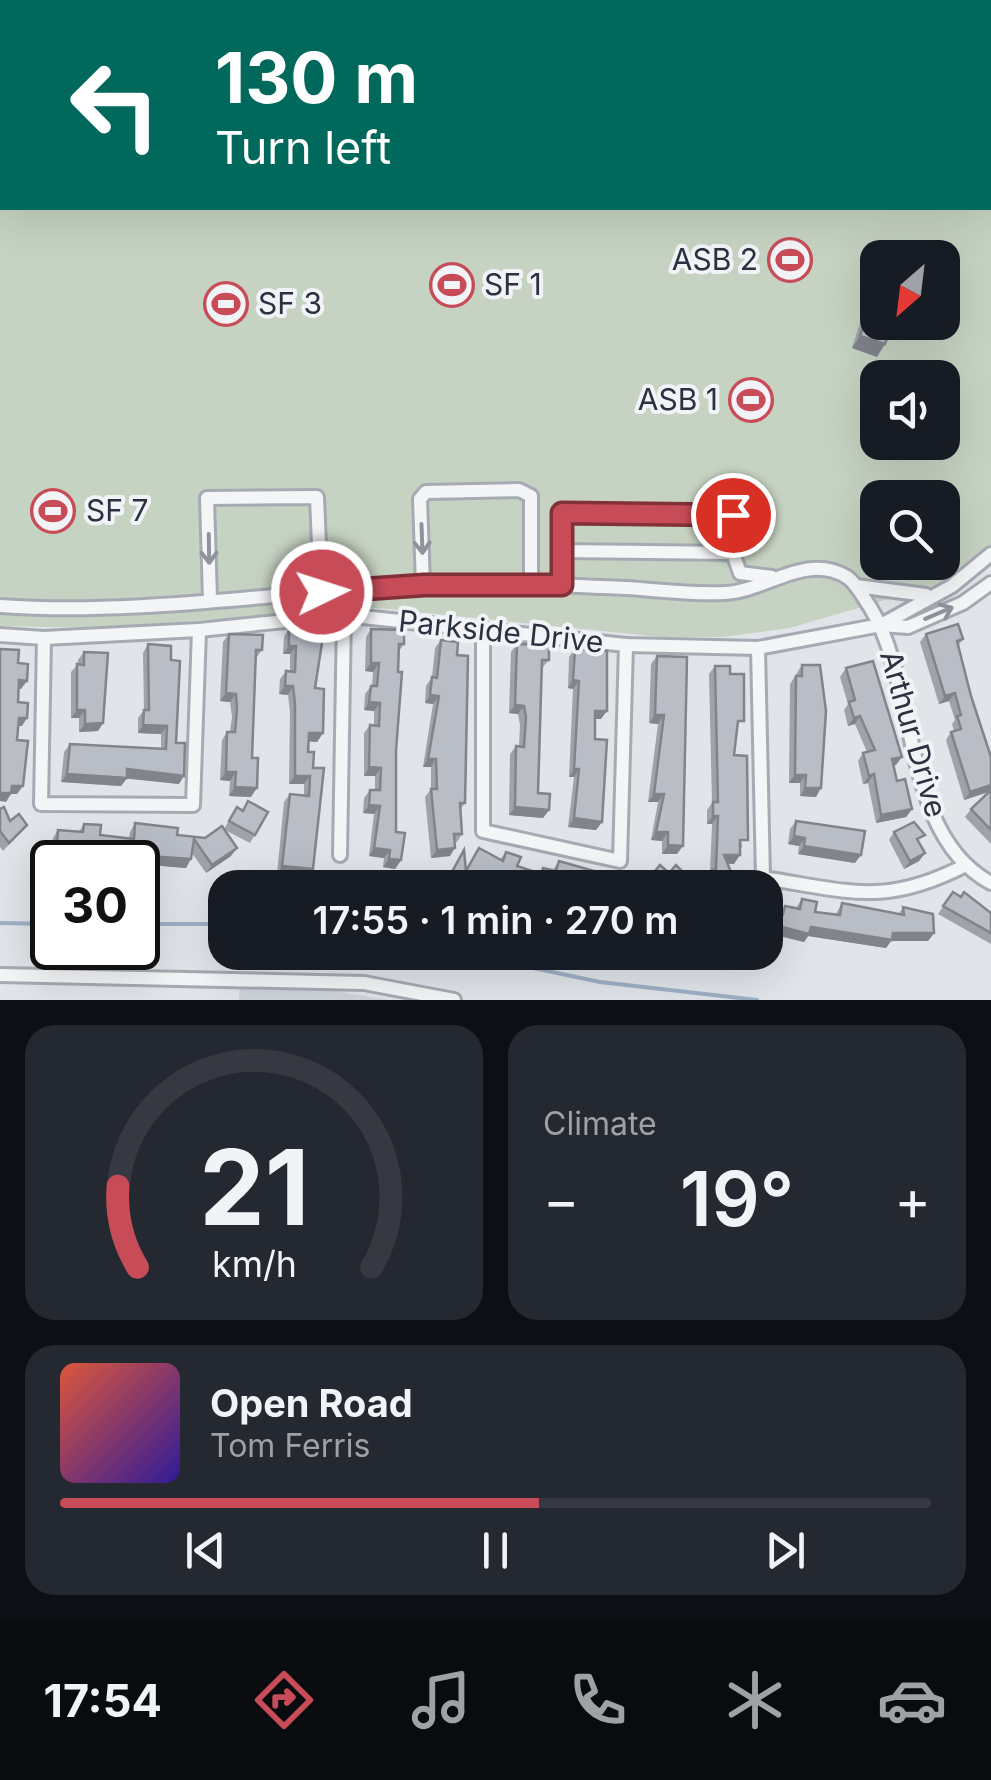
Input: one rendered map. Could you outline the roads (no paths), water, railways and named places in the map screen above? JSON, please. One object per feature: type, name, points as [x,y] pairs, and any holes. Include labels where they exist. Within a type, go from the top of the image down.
[{"type":"street","points":[[424,585],[420,499],[426,492],[519,490],[530,496],[531,585]]},
{"type":"street","points":[[210,600],[208,498],[317,497],[322,592]]},
{"type":"street","points":[[562,585],[562,513],[733,515],[733,553],[740,573],[777,577]]},
{"type":"street","points":[[562,551],[733,553]]},
{"type":"street","name":"Parkside Drive","points":[[881,626],[991,554]]},
{"type":"street","points":[[0,606],[111,608],[424,585],[562,585],[725,593],[756,588],[777,577],[815,569],[846,577],[856,586],[934,594]]},
{"type":"street","name":"Parkside Drive","points":[[0,636],[44,638],[199,630],[344,615],[626,646],[758,648],[881,626],[908,626],[963,603],[991,583]]},
{"type":"street","name":"Arthur Drive","points":[[856,586],[881,626],[934,821],[966,865],[991,883]]},
{"type":"street","points":[[340,855],[344,615]]},
{"type":"street","points":[[44,638],[41,804],[192,805],[199,630]]},
{"type":"street","points":[[483,632],[483,831],[620,861],[626,646]]},
{"type":"street","points":[[758,648],[763,878],[896,894],[925,886],[966,865]]},
{"type":"street","points":[[0,975],[364,984],[454,1000]]},
{"type":"waterway","points":[[0,923],[30,924]]},
{"type":"waterway","points":[[160,924],[208,924]]},
{"type":"waterway","points":[[543,970],[600,982],[757,1000]]},
{"type":"place","name":"ASB 2","points":[[790,260]]},
{"type":"place","name":"SF 1","points":[[452,285]]},
{"type":"place","name":"SF 3","points":[[226,304]]},
{"type":"place","name":"ASB 1","points":[[751,400]]},
{"type":"place","name":"SF 7","points":[[53,511]]}]
